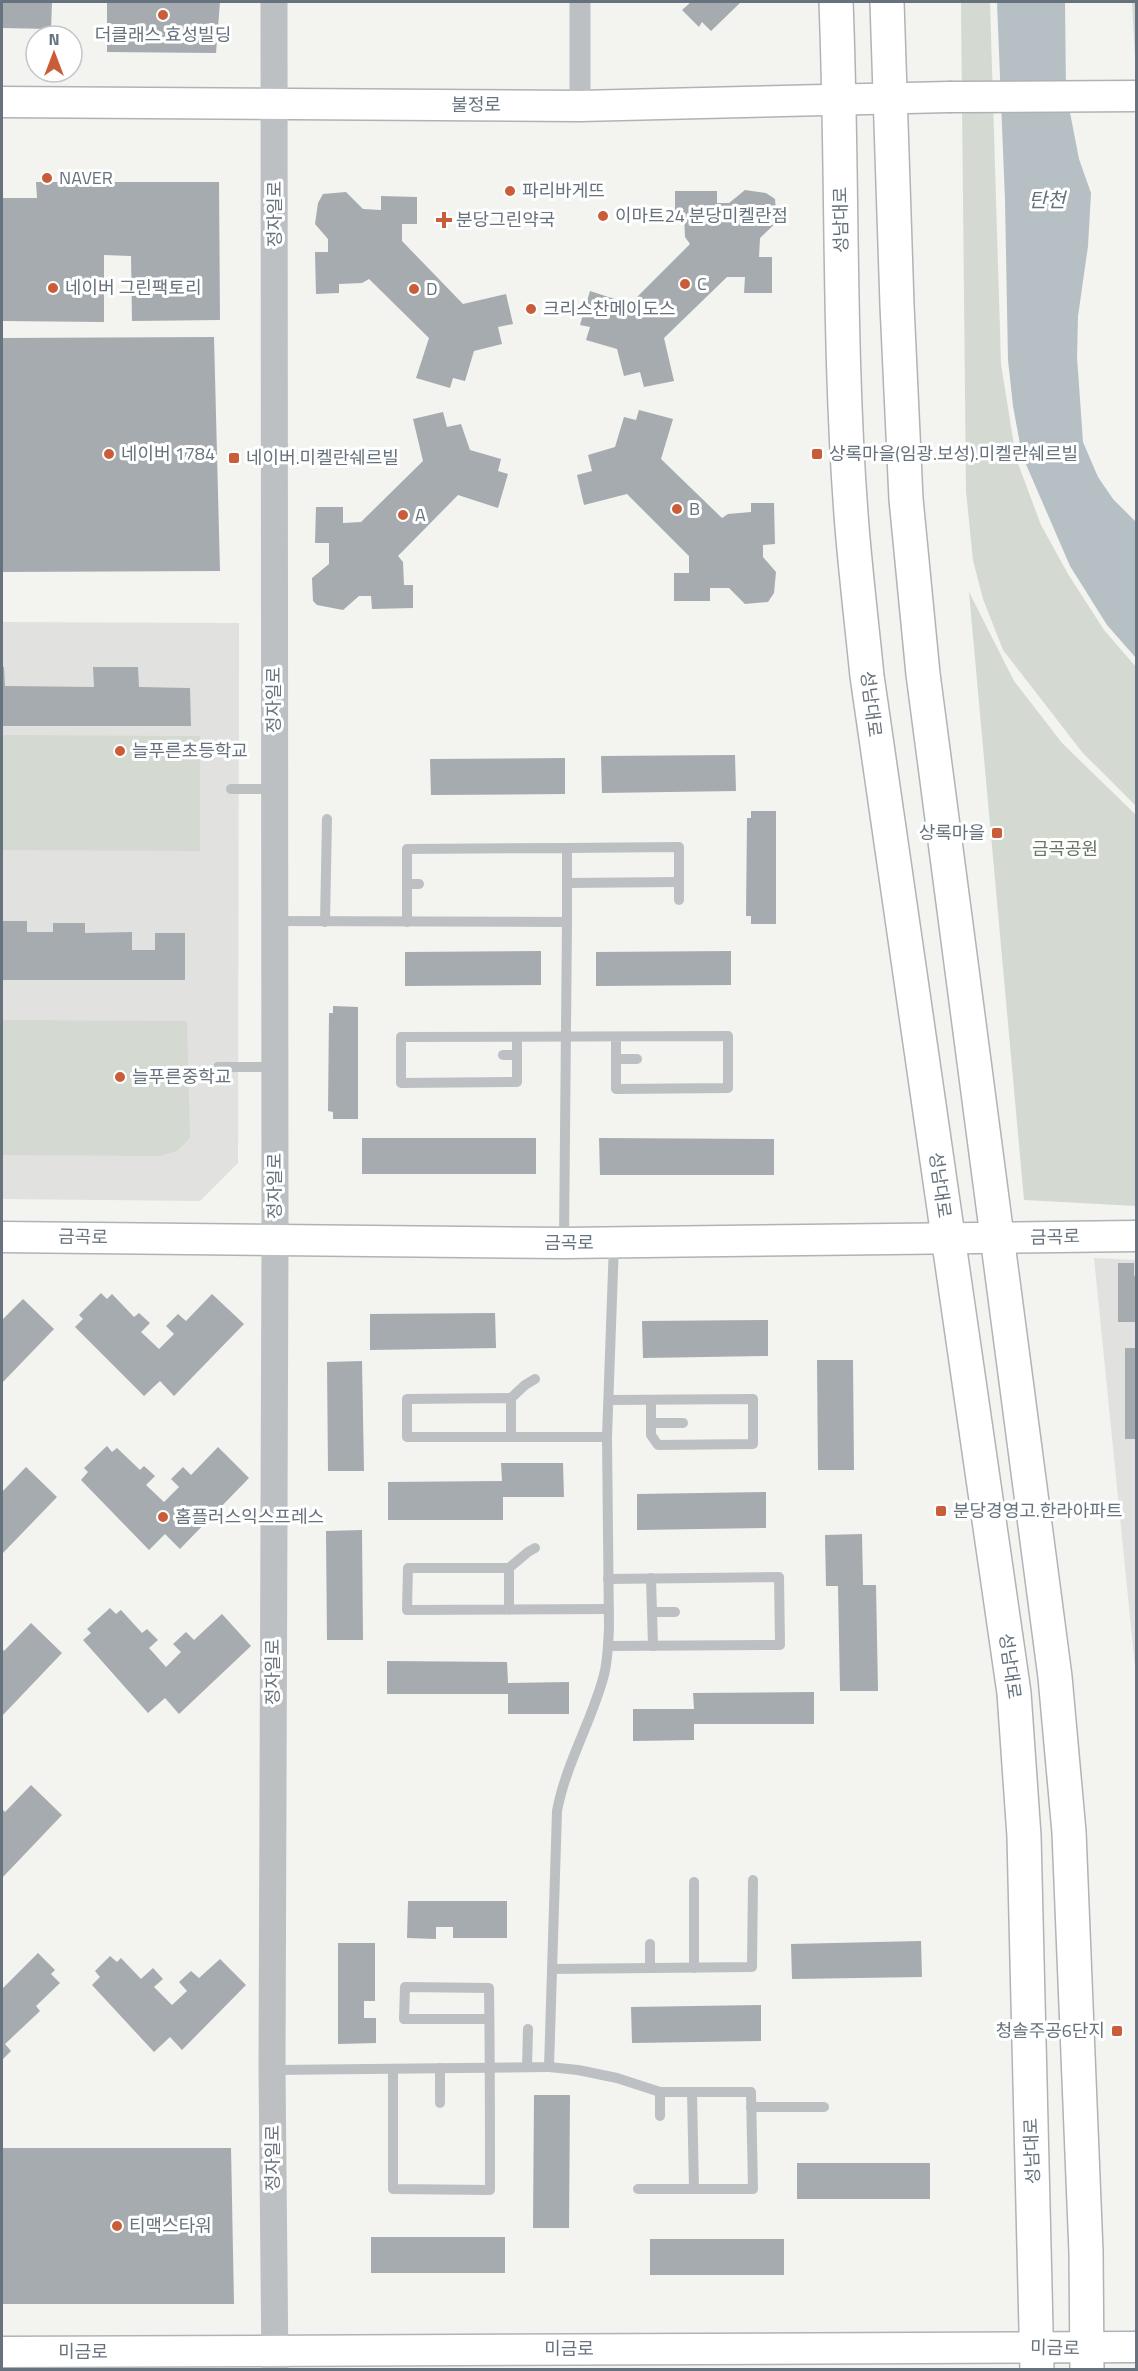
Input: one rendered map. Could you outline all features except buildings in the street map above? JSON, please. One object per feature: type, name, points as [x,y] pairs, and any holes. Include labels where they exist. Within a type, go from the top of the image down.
[{"type":"main road","name":"성남대로","points":[[836,2],[840,98],[842,306],[852,526],[877,749],[1014,1693],[1024,1836],[1037,2358]]},
{"type":"main road","points":[[887,2],[906,500],[923,674],[1055,1677],[1069,1832],[1086,2252],[1087,2359]]},
{"type":"main road","name":"불정로","points":[[2,102],[580,106],[840,98],[1137,96]]},
{"type":"main road","name":"금곡로","points":[[2,1237],[564,1243],[1137,1236]]},
{"type":"main road","name":"미금로","points":[[2,2352],[274,2360],[1087,2359],[1137,2347]]},
{"type":"street","name":"정자일로","points":[[274,2],[275,1240],[272,2070],[274,2360]]},
{"type":"street","points":[[580,2],[580,106]]},
{"type":"lane","points":[[231,789],[274,789]]},
{"type":"lane","points":[[325,922],[327,819]]},
{"type":"lane","points":[[406,922],[406,849],[679,847],[679,900]]},
{"type":"lane","points":[[564,1243],[567,848]]},
{"type":"lane","points":[[567,883],[679,882]]},
{"type":"lane","points":[[406,884],[419,884]]},
{"type":"lane","points":[[273,921],[567,922]]},
{"type":"lane","points":[[517,1037],[517,1083],[401,1083],[401,1037],[728,1036],[728,1088],[616,1089],[616,1037]]},
{"type":"lane","points":[[502,1055],[517,1055]]},
{"type":"lane","points":[[616,1059],[637,1059]]},
{"type":"lane","points":[[218,1067],[274,1067]]},
{"type":"lane","points":[[549,2067],[556,1811],[561,1789],[605,1673],[608,1646],[607,1437],[614,1242]]},
{"type":"lane","points":[[535,1379],[511,1398],[407,1398],[407,1437],[607,1437]]},
{"type":"lane","points":[[511,1398],[511,1437]]},
{"type":"lane","points":[[609,1400],[753,1399],[753,1444],[658,1445],[651,1435],[651,1400]]},
{"type":"lane","points":[[651,1423],[683,1423]]},
{"type":"lane","points":[[534,1548],[509,1568],[408,1568],[407,1610],[609,1609]]},
{"type":"lane","points":[[509,1568],[509,1610]]},
{"type":"lane","points":[[608,1579],[778,1577],[780,1645],[608,1646]]},
{"type":"lane","points":[[651,1578],[652,1646]]},
{"type":"lane","points":[[652,1612],[675,1612]]},
{"type":"lane","points":[[552,1969],[752,1967],[753,1880]]},
{"type":"lane","points":[[694,1882],[694,1968]]},
{"type":"lane","points":[[650,1944],[650,1968]]},
{"type":"lane","points":[[393,2069],[393,2189],[490,2190],[489,1988],[405,1987],[404,2019],[489,2019]]},
{"type":"lane","points":[[527,2067],[528,2029]]},
{"type":"lane","points":[[272,2070],[549,2067],[617,2078],[660,2092],[751,2092],[753,2189],[638,2189]]},
{"type":"lane","points":[[440,2068],[440,2103]]},
{"type":"lane","points":[[660,2092],[660,2116]]},
{"type":"lane","points":[[692,2092],[694,2189]]},
{"type":"lane","points":[[751,2107],[824,2107]]},
{"type":"shaded area","points":[[2,622],[239,623],[238,1163],[200,1201],[2,1199]]},
{"type":"shaded area","points":[[1094,1258],[1136,1260],[1136,1677]]},
{"type":"green space","points":[[961,2],[990,2],[1001,364],[1016,458],[1041,525],[1068,574],[1104,630],[1136,667],[1136,806],[1082,752],[1003,650],[983,599],[973,560],[966,491]]},
{"type":"green space","points":[[1132,2],[1136,2],[1136,76]]},
{"type":"green space","name":"금곡공원","points":[[969,592],[1014,681],[1062,743],[1136,815],[1136,1206],[1024,1200]]},
{"type":"green space","points":[[2,735],[200,736],[200,851],[2,850]]},
{"type":"green space","points":[[2,1020],[187,1021],[190,1138],[177,1151],[160,1156],[2,1155]]},
{"type":"water","name":"탄천","points":[[997,2],[1065,2],[1066,92],[1079,159],[1091,193],[1088,246],[1078,316],[1077,357],[1083,442],[1098,477],[1113,499],[1136,522],[1136,658],[1107,625],[1070,566],[1022,455],[1008,360],[1005,200]]},
{"type":"place","name":"더클래스 효성빌딩","points":[[163,15]]},
{"type":"place","name":"NAVER","points":[[47,178]]},
{"type":"place","name":"파리바게뜨","points":[[510,191]]},
{"type":"place","name":"이마트24 분당미켈란점","points":[[603,216]]},
{"type":"place","name":"분당그린약국","points":[[444,220]]},
{"type":"place","name":"C","points":[[685,284]]},
{"type":"place","name":"네이버 그린팩토리","points":[[53,288]]},
{"type":"place","name":"D","points":[[414,289]]},
{"type":"place","name":"크리스찬메이도스","points":[[531,309]]},
{"type":"place","name":"네이버 1784","points":[[109,454]]},
{"type":"place","name":"상록마을(임광.보성).미켈란쉐르빌","points":[[817,454]]},
{"type":"place","name":"네이버.미켈란쉐르빌","points":[[234,458]]},
{"type":"place","name":"B","points":[[677,509]]},
{"type":"place","name":"A","points":[[403,515]]},
{"type":"place","name":"늘푸른초등학교","points":[[120,751]]},
{"type":"place","name":"상록마을","points":[[997,833]]},
{"type":"place","name":"늘푸른중학교","points":[[120,1077]]},
{"type":"place","name":"분당경영고.한라아파트","points":[[941,1511]]},
{"type":"place","name":"홈플러스익스프레스","points":[[163,1517]]},
{"type":"place","name":"청솔주공6단지","points":[[1117,2031]]},
{"type":"place","name":"티맥스타워","points":[[117,2226]]}]
